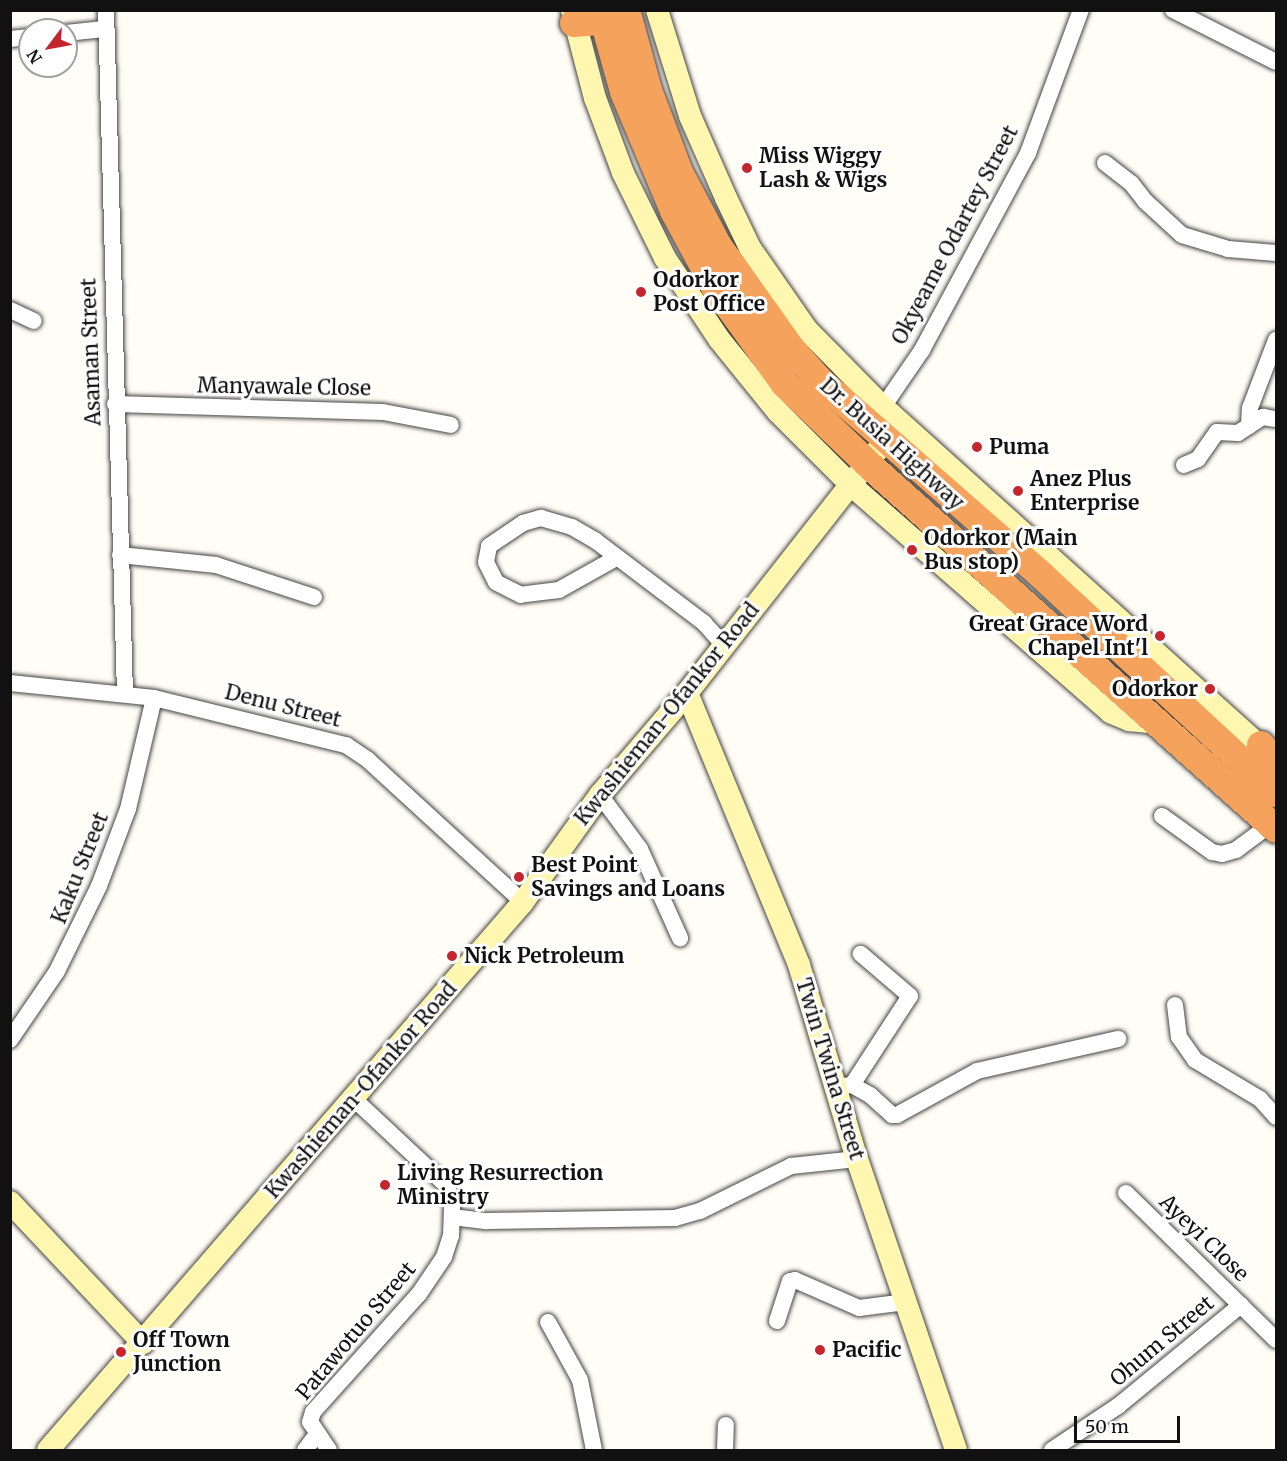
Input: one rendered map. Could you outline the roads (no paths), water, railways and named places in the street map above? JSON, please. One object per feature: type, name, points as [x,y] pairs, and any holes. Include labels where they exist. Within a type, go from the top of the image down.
[{"type":"highway","points":[[573,17],[611,14]]},
{"type":"highway","name":"Dr. Busia Highway","points":[[611,14],[624,92],[674,211],[716,287],[762,353],[859,475],[1159,723],[1274,826]]},
{"type":"highway","name":"Dr. Busia Highway","points":[[611,14],[663,135],[718,246],[793,351],[886,439],[1092,623],[1272,772]]},
{"type":"highway","points":[[762,353],[857,438],[869,443],[886,439]]},
{"type":"highway","points":[[859,475],[904,481],[1041,604],[1053,612],[1092,623]]},
{"type":"main road","name":"Dr. Busia Highway","points":[[657,10],[690,116],[750,248],[807,330],[883,407],[1272,772]]},
{"type":"main road","name":"Dr. Busia Highway","points":[[573,17],[595,98],[623,173],[665,258],[719,339],[778,412],[821,455],[859,475]]},
{"type":"main road","name":"Kwashieman-Ofankor Road","points":[[48,1450],[143,1343],[522,902],[600,795],[687,693],[886,439]]},
{"type":"main road","points":[[821,455],[831,488],[827,514]]},
{"type":"main road","name":"Twin Twina Street","points":[[687,693],[788,934],[845,1086],[857,1159],[956,1450]]},
{"type":"main road","points":[[10,1202],[143,1343]]},
{"type":"street","name":"Asaman Street","points":[[106,10],[104,29],[125,693]]},
{"type":"street","name":"Okyeame Odartey Street","points":[[883,407],[922,350],[1028,153],[1081,10]]},
{"type":"street","points":[[1173,10],[1276,62]]},
{"type":"street","points":[[78,32],[104,29]]},
{"type":"street","points":[[1105,163],[1131,183],[1145,201],[1182,235],[1228,249],[1276,253]]},
{"type":"street","points":[[10,310],[34,321]]},
{"type":"street","points":[[1250,426],[1250,408],[1276,339]]},
{"type":"street","name":"Manyawale Close","points":[[115,404],[383,412],[451,425]]},
{"type":"street","points":[[1184,465],[1198,459],[1217,432],[1238,433],[1263,417],[1276,418]]},
{"type":"street","points":[[616,558],[559,590],[521,595],[496,582],[486,562],[489,546],[523,523],[541,518],[572,527],[616,558],[704,623],[724,645]]},
{"type":"street","points":[[120,555],[216,565],[314,597]]},
{"type":"street","name":"Denu Street","points":[[10,682],[154,698],[346,745],[368,760],[522,902]]},
{"type":"street","name":"Kaku Street","points":[[10,1040],[57,971],[99,886],[128,809],[154,698]]},
{"type":"street","points":[[600,795],[640,849],[680,938]]},
{"type":"street","points":[[1162,816],[1212,852],[1222,854],[1236,850],[1274,826]]},
{"type":"street","points":[[861,954],[910,996],[845,1086],[870,1095],[892,1115],[897,1115],[977,1071],[1118,1039]]},
{"type":"street","points":[[1175,1005],[1179,1037],[1195,1060],[1260,1099],[1276,1117]]},
{"type":"street","name":"Patawotuo Street","points":[[329,1450],[310,1422],[313,1412],[433,1275],[451,1236],[452,1217],[447,1186],[354,1099]]},
{"type":"street","points":[[452,1217],[487,1221],[675,1218],[700,1211],[791,1166],[857,1159]]},
{"type":"street","name":"Ayeyi Close","points":[[1126,1193],[1276,1340]]},
{"type":"street","points":[[777,1321],[790,1281],[795,1280],[859,1308],[906,1302]]},
{"type":"street","name":"Ohum Street","points":[[1052,1450],[1118,1406],[1241,1305]]},
{"type":"street","points":[[548,1322],[580,1380],[594,1450]]},
{"type":"street","points":[[725,1450],[726,1425]]},
{"type":"street","points":[[305,1450],[317,1434]]},
{"type":"place","name":"Miss Wiggy Lash & Wigs","points":[[747,168]]},
{"type":"place","name":"Odorkor Post Office","points":[[641,292]]},
{"type":"place","name":"Puma","points":[[977,447]]},
{"type":"place","name":"Anez Plus Enterprise","points":[[1018,491]]},
{"type":"place","name":"Odorkor (Main Bus stop)","points":[[912,550]]},
{"type":"place","name":"Great Grace Word Chapel Int'l","points":[[1160,636]]},
{"type":"place","name":"Odorkor","points":[[1210,689]]},
{"type":"place","name":"Best Point Savings and Loans","points":[[519,877]]},
{"type":"place","name":"Nick Petroleum","points":[[452,956]]},
{"type":"place","name":"Living Resurrection Ministry","points":[[385,1185]]},
{"type":"place","name":"Pacific","points":[[820,1350]]},
{"type":"place","name":"Off Town Junction","points":[[121,1352]]}]
